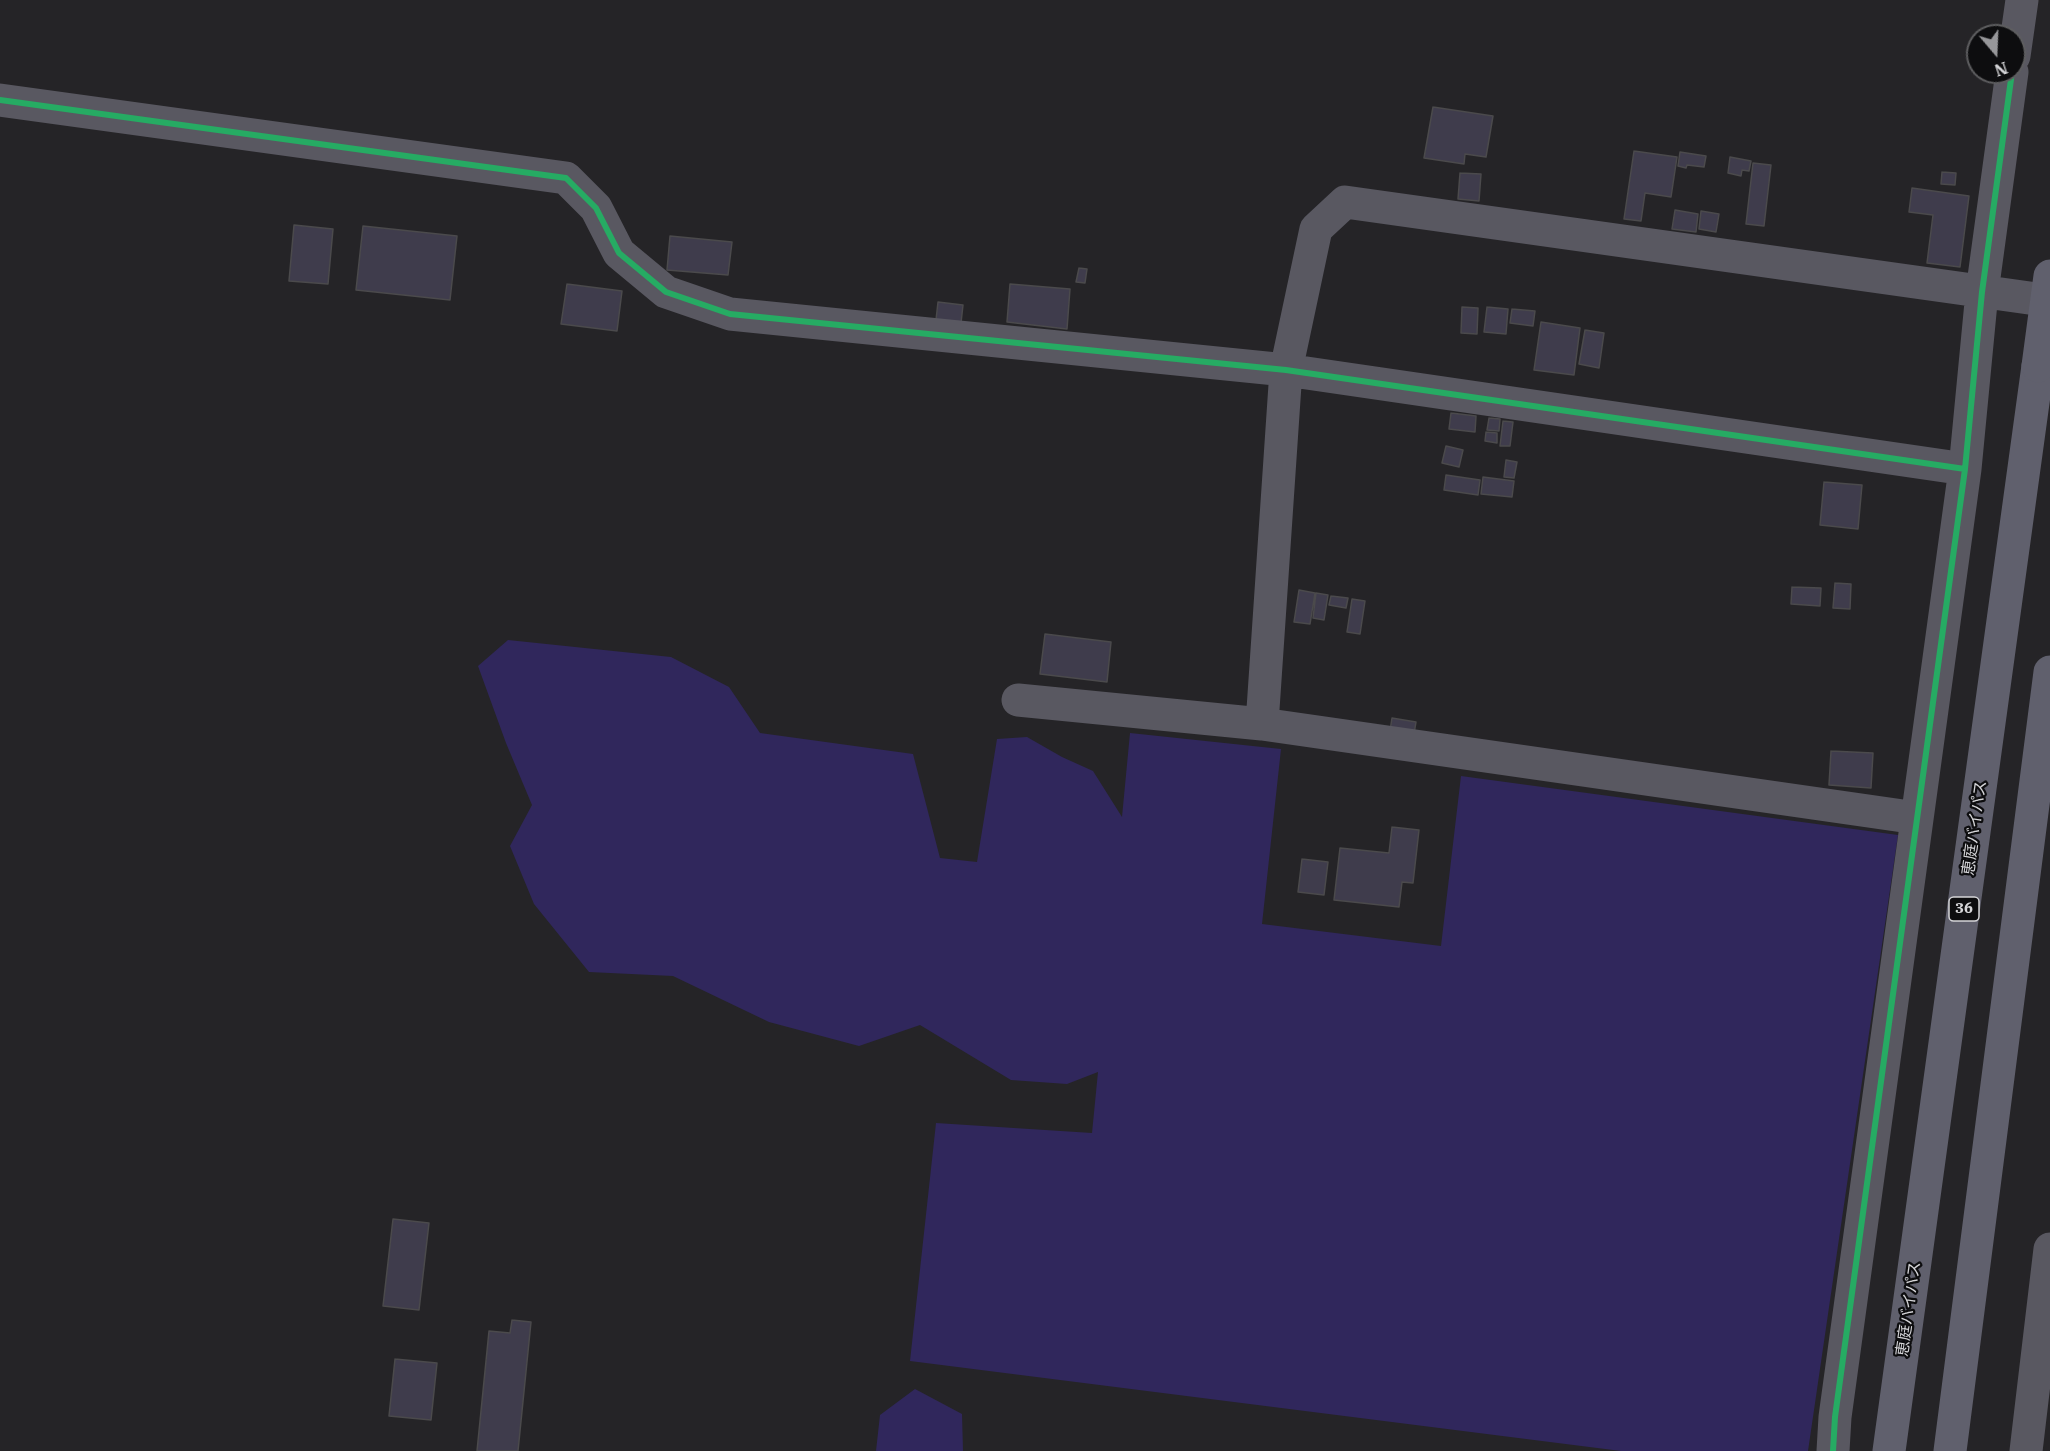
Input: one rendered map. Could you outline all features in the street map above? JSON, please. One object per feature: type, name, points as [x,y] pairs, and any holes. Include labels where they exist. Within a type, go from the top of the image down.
[{"type":"highway","name":"恵庭バイパス","points":[[1889,1451],[2050,276]]},
{"type":"highway","points":[[1950,1451],[2050,672]]},
{"type":"street","points":[[2019,24],[2022,0]]},
{"type":"street","points":[[1833,1451],[1835,1417],[1965,469],[1982,292],[2010,84]]},
{"type":"street","points":[[0,100],[566,178],[596,208],[619,253],[666,292],[730,314],[1286,370],[1965,469]]},
{"type":"street","points":[[1262,724],[1286,370],[1316,228],[1345,202],[2050,301]]},
{"type":"street","points":[[1018,700],[1262,724],[1917,818]]},
{"type":"street","points":[[2026,1451],[2050,1249]]},
{"type":"shaded area","points":[[508,640],[671,657],[729,687],[760,733],[913,754],[940,858],[977,862],[997,739],[1027,737],[1093,771],[1122,817],[1130,733],[1281,749],[1262,924],[1441,946],[1461,776],[1898,835],[1808,1451],[1621,1451],[910,1361],[936,1123],[1092,1133],[1098,1072],[1067,1084],[1011,1080],[920,1025],[859,1046],[769,1022],[673,976],[589,972],[534,904],[510,846],[532,805],[478,666]]},
{"type":"shaded area","points":[[915,1389],[962,1414],[963,1451],[876,1451],[880,1415]]},
{"type":"building","points":[[1433,107],[1493,116],[1486,157],[1465,154],[1464,164],[1424,158]]},
{"type":"building","points":[[1634,151],[1677,157],[1671,197],[1645,193],[1641,221],[1624,219]]},
{"type":"building","points":[[1680,152],[1706,156],[1704,167],[1678,166]]},
{"type":"building","points":[[1730,157],[1751,161],[1749,171],[1742,170],[1741,176],[1728,173]]},
{"type":"building","points":[[1753,163],[1771,165],[1764,226],[1746,224]]},
{"type":"building","points":[[1942,172],[1956,173],[1955,185],[1941,184]]},
{"type":"building","points":[[1460,173],[1481,174],[1479,201],[1458,199]]},
{"type":"building","points":[[1912,188],[1969,196],[1960,267],[1927,263],[1933,215],[1909,212]]},
{"type":"building","points":[[1675,210],[1698,214],[1696,232],[1672,229]]},
{"type":"building","points":[[1701,211],[1719,214],[1716,232],[1699,229]]},
{"type":"building","points":[[294,225],[333,229],[328,284],[289,281]]},
{"type":"building","points":[[363,226],[457,236],[450,300],[356,290]]},
{"type":"building","points":[[670,236],[732,242],[728,275],[667,270]]},
{"type":"building","points":[[1079,268],[1087,269],[1085,283],[1076,282]]},
{"type":"building","points":[[567,284],[622,291],[617,331],[561,324]]},
{"type":"building","points":[[1010,284],[1070,289],[1067,329],[1007,322]]},
{"type":"building","points":[[938,302],[963,305],[961,323],[936,320]]},
{"type":"building","points":[[1462,307],[1478,308],[1477,334],[1461,333]]},
{"type":"building","points":[[1487,307],[1508,309],[1506,334],[1484,332]]},
{"type":"building","points":[[1512,309],[1535,311],[1533,326],[1510,323]]},
{"type":"building","points":[[1541,322],[1580,328],[1574,375],[1534,370]]},
{"type":"building","points":[[1585,330],[1604,333],[1599,368],[1579,364]]},
{"type":"building","points":[[1451,413],[1476,416],[1475,432],[1449,429]]},
{"type":"building","points":[[1489,418],[1500,419],[1499,431],[1487,430]]},
{"type":"building","points":[[1503,421],[1513,422],[1510,446],[1500,446]]},
{"type":"building","points":[[1486,432],[1497,433],[1497,443],[1485,441]]},
{"type":"building","points":[[1446,446],[1463,450],[1459,467],[1442,463]]},
{"type":"building","points":[[1506,460],[1517,462],[1514,478],[1504,477]]},
{"type":"building","points":[[1446,475],[1480,480],[1478,495],[1444,490]]},
{"type":"building","points":[[1483,477],[1514,481],[1512,497],[1481,494]]},
{"type":"building","points":[[1824,482],[1862,485],[1858,529],[1820,525]]},
{"type":"building","points":[[1835,583],[1851,584],[1850,609],[1833,608]]},
{"type":"building","points":[[1792,587],[1821,588],[1820,606],[1791,604]]},
{"type":"building","points":[[1299,590],[1315,593],[1310,624],[1294,622]]},
{"type":"building","points":[[1316,593],[1328,595],[1324,620],[1313,618]]},
{"type":"building","points":[[1331,596],[1348,598],[1346,608],[1329,605]]},
{"type":"building","points":[[1352,599],[1365,601],[1360,634],[1347,632]]},
{"type":"building","points":[[1045,634],[1111,642],[1107,682],[1040,674]]},
{"type":"building","points":[[1392,718],[1416,722],[1414,734],[1390,731]]},
{"type":"building","points":[[1831,751],[1873,753],[1871,788],[1829,785]]},
{"type":"building","points":[[1392,827],[1419,830],[1413,883],[1402,882],[1399,907],[1334,900],[1340,848],[1389,853]]},
{"type":"building","points":[[1302,859],[1328,862],[1324,895],[1298,892]]},
{"type":"building","points":[[393,1219],[429,1223],[419,1310],[383,1306]]},
{"type":"building","points":[[512,1320],[531,1322],[518,1451],[477,1451],[489,1331],[510,1333]]},
{"type":"building","points":[[395,1359],[437,1363],[431,1420],[389,1416]]},
{"type":"cycle path","points":[[1833,1451],[1835,1417],[1965,469],[1982,292],[2010,84]]},
{"type":"cycle path","points":[[0,100],[566,178],[596,208],[619,253],[666,292],[730,314],[1286,370],[1965,469]]}]
